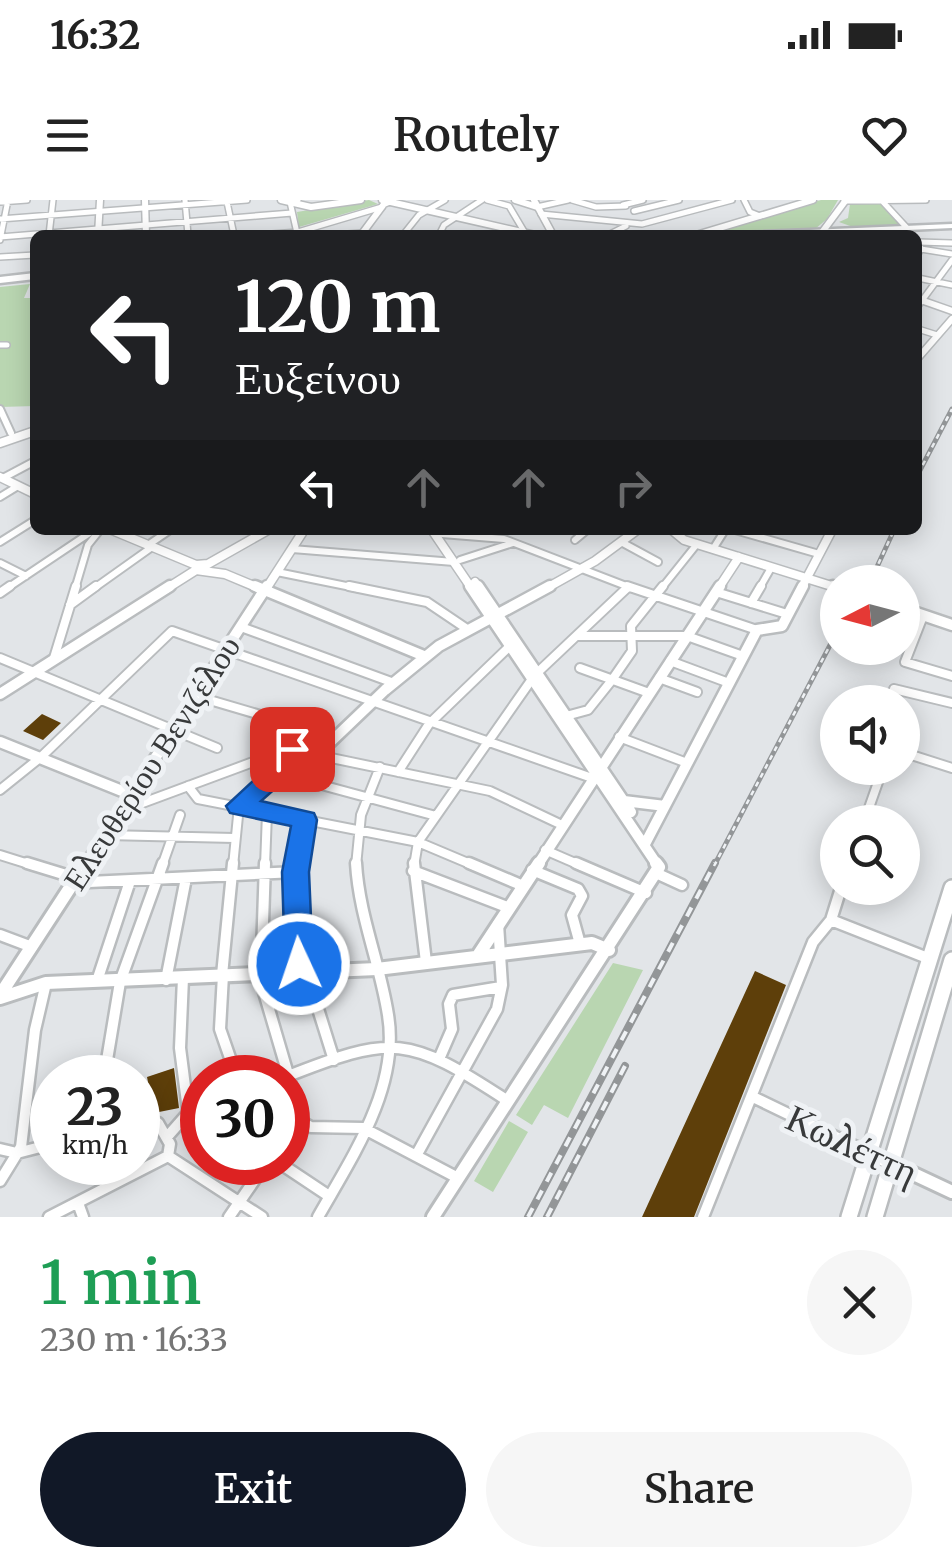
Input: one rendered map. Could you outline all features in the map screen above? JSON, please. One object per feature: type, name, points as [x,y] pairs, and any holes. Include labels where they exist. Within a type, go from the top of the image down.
[{"type":"highway","points":[[832,219],[859,230]]},
{"type":"highway","points":[[922,231],[952,228]]},
{"type":"highway","points":[[0,281],[30,278]]},
{"type":"main road","points":[[849,1217],[952,888]]},
{"type":"main road","points":[[875,1217],[952,962]]},
{"type":"street","points":[[0,202],[27,200]]},
{"type":"street","points":[[50,230],[53,200]]},
{"type":"street","points":[[98,230],[100,200]]},
{"type":"street","points":[[2,219],[145,204],[246,200]]},
{"type":"street","points":[[281,200],[311,208]]},
{"type":"street","points":[[325,200],[334,204]]},
{"type":"street","points":[[149,230],[165,224],[292,212],[362,200]]},
{"type":"street","points":[[408,230],[426,210],[444,200]]},
{"type":"street","points":[[444,230],[456,217],[484,200],[509,206],[516,230]]},
{"type":"street","points":[[514,200],[627,225],[686,216],[732,200]]},
{"type":"street","points":[[538,207],[570,200],[596,208],[643,200]]},
{"type":"street","points":[[614,200],[634,211],[679,200]]},
{"type":"street","points":[[744,200],[750,212],[760,216]]},
{"type":"street","points":[[713,230],[808,200]]},
{"type":"street","points":[[824,230],[845,201],[926,200]]},
{"type":"street","points":[[8,201],[0,238],[30,236]]},
{"type":"street","points":[[294,201],[292,212],[298,230]]},
{"type":"street","points":[[186,202],[188,230]]},
{"type":"street","points":[[227,202],[233,230]]},
{"type":"street","points":[[365,230],[387,202]]},
{"type":"street","points":[[308,230],[387,202],[506,230]]},
{"type":"street","points":[[661,202],[686,216]]},
{"type":"street","points":[[883,202],[904,230]]},
{"type":"street","points":[[145,204],[146,230]]},
{"type":"street","points":[[165,204],[165,224]]},
{"type":"street","points":[[538,207],[550,230]]},
{"type":"street","points":[[618,230],[635,217],[634,211]]},
{"type":"street","points":[[207,221],[208,230]]},
{"type":"street","points":[[922,247],[952,243]]},
{"type":"street","points":[[922,249],[952,257],[922,298]]},
{"type":"street","points":[[0,257],[30,254]]},
{"type":"street","points":[[922,279],[952,285]]},
{"type":"street","points":[[922,303],[952,312]]},
{"type":"street","points":[[922,353],[952,320]]},
{"type":"street","points":[[922,331],[937,335]]},
{"type":"street","points":[[0,409],[11,433]]},
{"type":"street","points":[[0,440],[11,433],[30,431]]},
{"type":"street","points":[[0,440],[30,432]]},
{"type":"street","points":[[2,477],[30,463]]},
{"type":"street","points":[[2,477],[30,492]]},
{"type":"street","points":[[0,497],[18,486]]},
{"type":"street","points":[[0,542],[30,523]]},
{"type":"street","points":[[0,593],[89,535]]},
{"type":"street","points":[[54,658],[94,535]]},
{"type":"street","points":[[124,535],[196,568]]},
{"type":"street","points":[[70,605],[164,535]]},
{"type":"street","points":[[208,567],[260,535]]},
{"type":"street","name":"Ελευθερίου Βενιζέλου","points":[[0,997],[301,535]]},
{"type":"street","points":[[441,535],[596,773],[647,840]]},
{"type":"street","points":[[470,535],[502,539],[756,630],[782,626],[829,535]]},
{"type":"street","points":[[502,539],[506,535]]},
{"type":"street","points":[[575,540],[581,535]]},
{"type":"street","points":[[229,1055],[220,1028],[238,806],[278,772],[335,737],[424,656],[467,629],[584,570],[631,535]]},
{"type":"street","points":[[681,535],[697,544],[820,583]]},
{"type":"street","points":[[713,548],[720,535]]},
{"type":"street","points":[[752,535],[819,554]]},
{"type":"street","points":[[292,549],[457,561],[514,543]]},
{"type":"street","points":[[622,543],[658,562]]},
{"type":"street","points":[[74,544],[88,545]]},
{"type":"street","points":[[566,716],[588,710],[612,680],[632,651],[631,626],[697,544]]},
{"type":"street","points":[[479,954],[739,557]]},
{"type":"street","points":[[0,563],[26,576]]},
{"type":"street","points":[[0,694],[196,568],[208,567],[424,656]]},
{"type":"street","points":[[751,603],[772,568]]},
{"type":"street","points":[[277,572],[428,602],[467,629]]},
{"type":"street","points":[[426,962],[413,870],[418,842],[534,676],[628,587]]},
{"type":"street","points":[[716,592],[787,614]]},
{"type":"street","points":[[920,615],[952,625]]},
{"type":"street","points":[[433,1217],[658,874],[647,840],[624,802],[596,773],[566,716],[510,646],[494,616]]},
{"type":"street","points":[[924,616],[905,662],[952,676]]},
{"type":"street","points":[[241,627],[394,684]]},
{"type":"street","points":[[647,840],[756,630]]},
{"type":"street","points":[[0,790],[41,757],[172,632],[429,724],[596,773]]},
{"type":"street","points":[[578,636],[686,636],[743,656]]},
{"type":"street","points":[[398,772],[429,724],[510,646]]},
{"type":"street","points":[[0,658],[218,748]]},
{"type":"street","points":[[670,661],[729,683]]},
{"type":"street","points":[[580,668],[649,693]]},
{"type":"street","points":[[659,678],[697,692]]},
{"type":"street","points":[[920,695],[952,703]]},
{"type":"street","points":[[196,696],[335,737]]},
{"type":"street","points":[[619,738],[688,762]]},
{"type":"street","points":[[0,742],[132,795]]},
{"type":"street","points":[[121,811],[292,749],[490,791],[562,825]]},
{"type":"street","points":[[278,772],[292,749]]},
{"type":"street","points":[[920,758],[952,768]]},
{"type":"street","points":[[318,1217],[383,1083],[390,1046],[383,981],[360,896],[355,828],[365,794],[380,767]]},
{"type":"street","points":[[278,772],[436,816]]},
{"type":"street","points":[[188,786],[196,798],[418,842],[522,885]]},
{"type":"street","points":[[624,802],[665,806]]},
{"type":"street","points":[[267,813],[260,974],[281,1055]]},
{"type":"street","points":[[108,1055],[120,982],[180,815]]},
{"type":"street","points":[[305,820],[296,872],[298,961],[334,1060]]},
{"type":"street","points":[[106,834],[234,838]]},
{"type":"street","points":[[545,850],[646,892]]},
{"type":"street","points":[[0,856],[76,880],[296,872]]},
{"type":"street","points":[[413,870],[507,906]]},
{"type":"street","points":[[532,870],[578,889],[582,896],[572,916],[580,944]]},
{"type":"street","points":[[658,874],[682,886]]},
{"type":"street","points":[[166,980],[186,878]]},
{"type":"street","points":[[97,982],[130,881]]},
{"type":"street","points":[[703,1217],[812,941],[830,920],[835,905]]},
{"type":"street","points":[[830,920],[930,959]]},
{"type":"street","points":[[418,1154],[496,1009],[501,987],[498,921]]},
{"type":"street","points":[[0,935],[32,947]]},
{"type":"street","points":[[11,980],[166,980],[377,969],[580,944],[597,944],[609,950]]},
{"type":"street","points":[[182,978],[182,1055]]},
{"type":"street","points":[[0,997],[46,983]]},
{"type":"street","points":[[0,1182],[21,1146],[35,1030],[46,983]]},
{"type":"street","points":[[439,1059],[452,1031],[450,998],[459,992],[501,987]]},
{"type":"street","points":[[310,1068],[366,1048],[390,1046],[439,1059],[508,1100]]},
{"type":"street","name":"Κωλέττη","points":[[753,1098],[952,1192]]},
{"type":"street","points":[[310,1124],[363,1128],[458,1178]]},
{"type":"street","points":[[167,1137],[180,1126]]},
{"type":"street","points":[[160,1127],[170,1144],[168,1156]]},
{"type":"street","points":[[0,1150],[17,1153],[30,1150]]},
{"type":"street","points":[[168,1156],[262,1217]]},
{"type":"street","points":[[49,1217],[168,1156]]},
{"type":"street","points":[[310,1183],[329,1196]]},
{"type":"street","points":[[230,1217],[251,1185]]},
{"type":"street","points":[[78,1203],[83,1217]]},
{"type":"green space","points":[[369,200],[378,204],[299,227],[297,212]]},
{"type":"green space","points":[[821,200],[838,200],[827,219],[815,229],[718,230]]},
{"type":"green space","points":[[881,203],[901,225],[853,227],[839,222],[848,218],[850,204]]},
{"type":"green space","points":[[30,284],[24,298],[30,298],[30,406],[0,407],[0,287]]},
{"type":"green space","points":[[613,963],[643,970],[568,1118],[544,1105],[532,1125],[516,1115]]},
{"type":"green space","points":[[509,1121],[528,1132],[493,1192],[474,1181]]},
{"type":"building","points":[[42,714],[61,723],[43,740],[23,731]]},
{"type":"building","points":[[755,971],[786,985],[694,1217],[642,1217]]},
{"type":"building","points":[[174,1068],[179,1108],[160,1112],[160,1073]]},
{"type":"railway","points":[[922,466],[952,409]]},
{"type":"railway","points":[[878,565],[892,535]]},
{"type":"railway","points":[[714,866],[820,664]]},
{"type":"railway","points":[[528,1217],[715,863]]},
{"type":"railway","points":[[547,1217],[625,1066]]},
{"type":"route","points":[[292,749],[278,772],[238,806],[305,820],[296,872],[299,964]]}]
